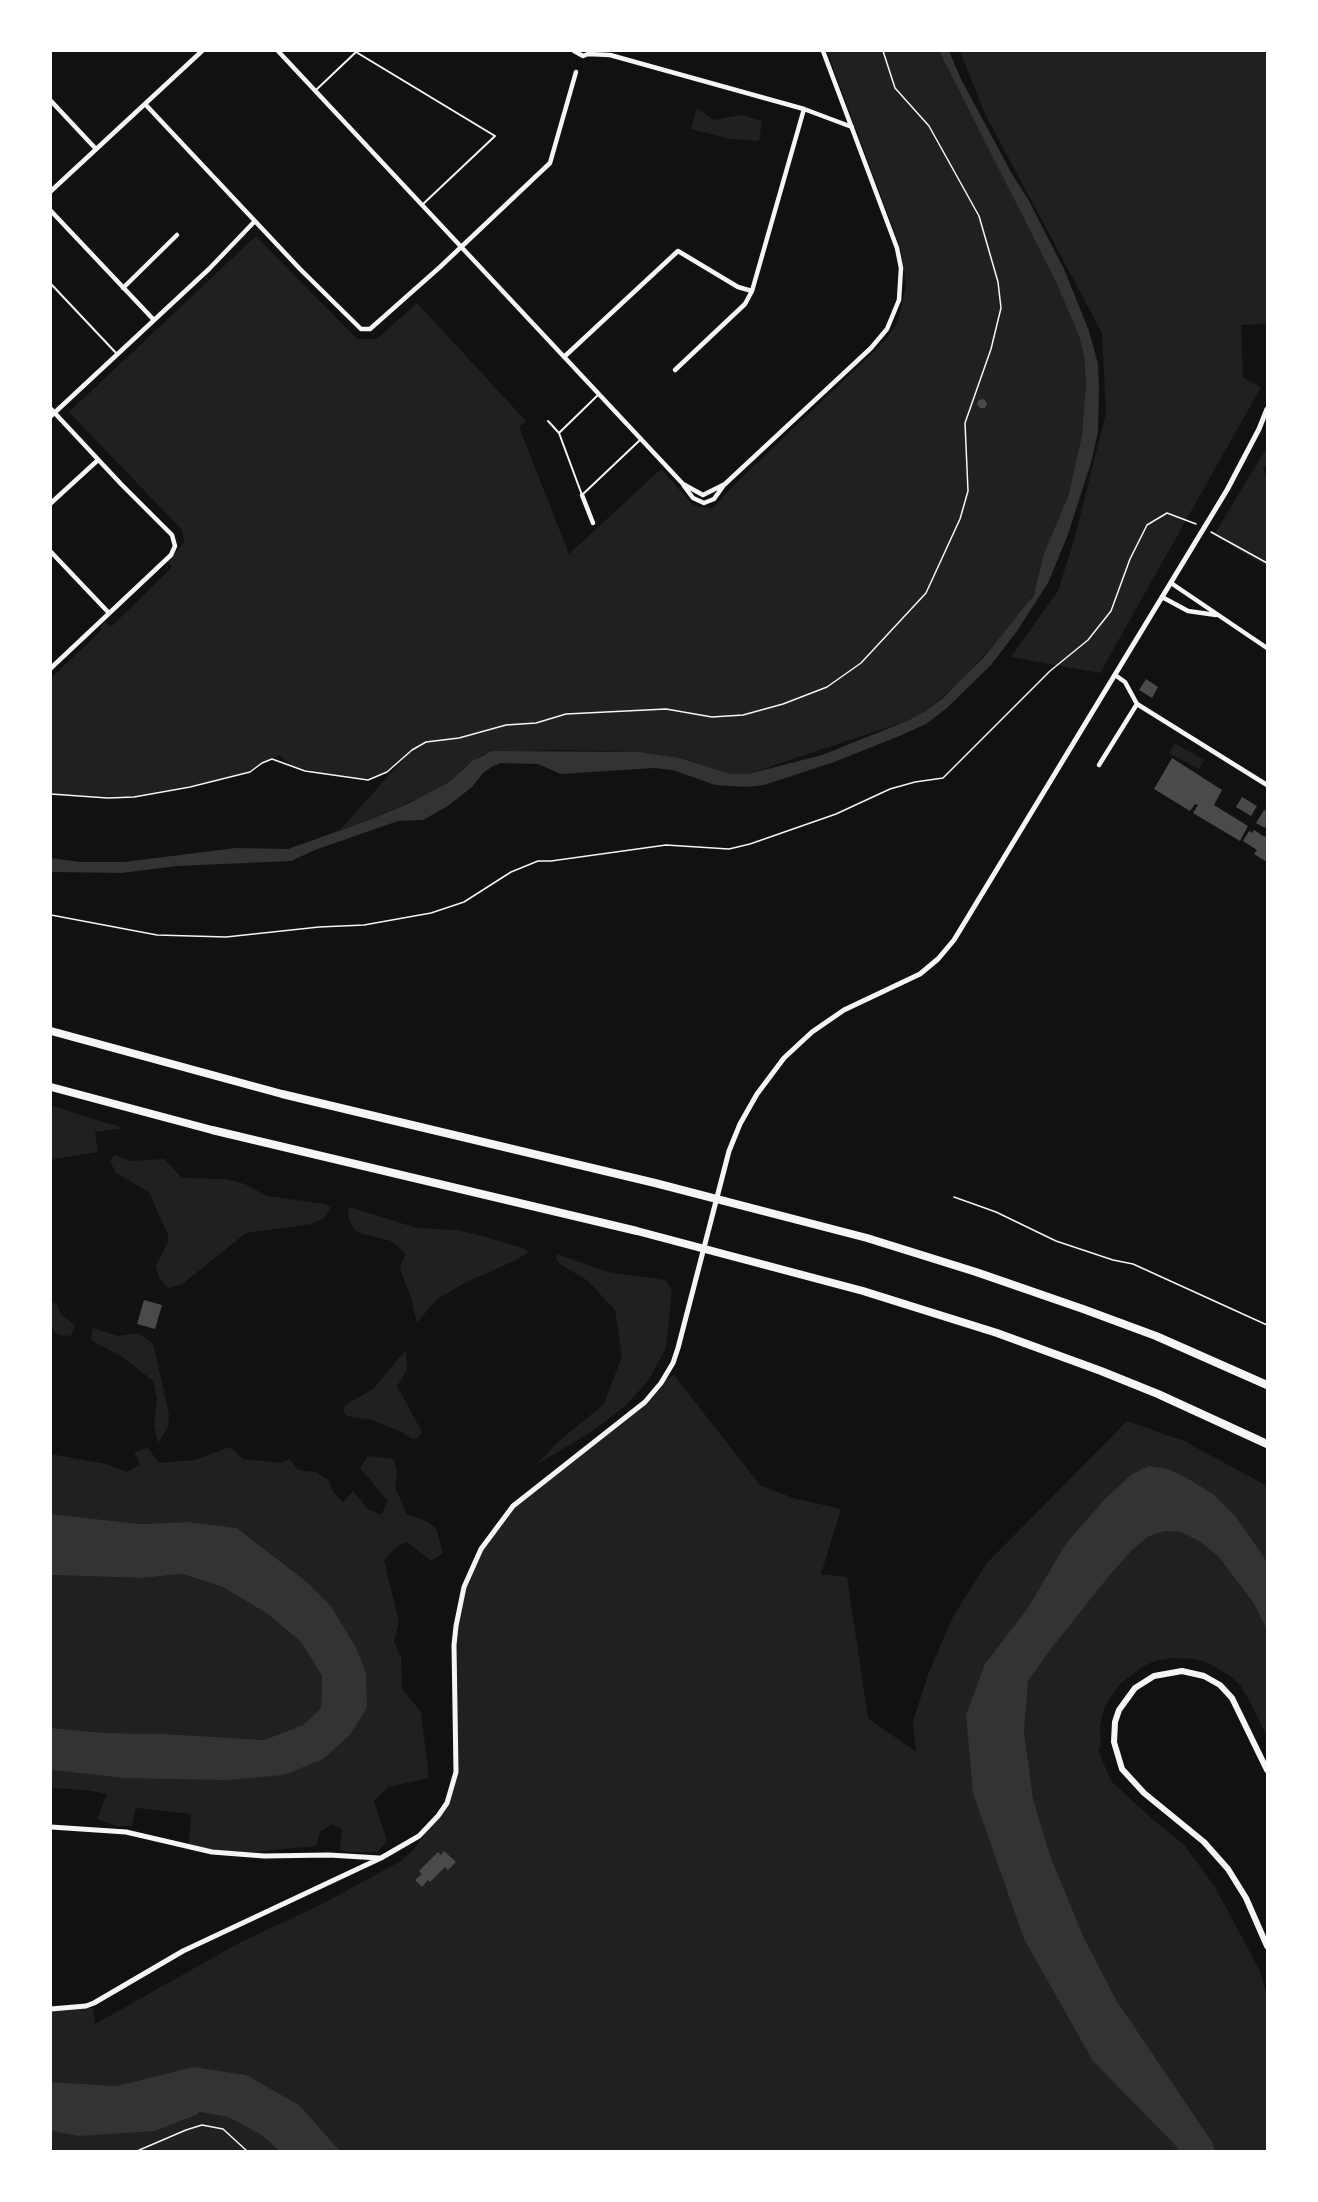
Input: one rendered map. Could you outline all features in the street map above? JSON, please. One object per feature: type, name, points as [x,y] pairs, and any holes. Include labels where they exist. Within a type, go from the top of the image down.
[{"type":"highway","points":[[51,1030],[282,1094],[632,1177],[867,1238],[1083,1309],[1156,1336],[1267,1385]]},
{"type":"highway","points":[[51,1087],[201,1128],[637,1231],[863,1291],[997,1333],[1101,1371],[1158,1394],[1267,1444]]},
{"type":"main road","points":[[1267,1770],[1232,1698],[1220,1685],[1204,1676],[1182,1671],[1154,1676],[1135,1688],[1119,1710],[1115,1722],[1114,1742],[1122,1769],[1144,1793],[1204,1842],[1228,1869],[1245,1898],[1267,1946]]},
{"type":"street","points":[[51,191],[202,51]]},
{"type":"street","points":[[278,51],[683,484],[693,498],[704,503],[714,499],[725,484],[871,348],[887,329],[896,311],[901,289],[900,258],[823,51]]},
{"type":"street","points":[[574,51],[579,55],[589,52],[610,55],[804,109],[852,127]]},
{"type":"street","points":[[602,51],[610,55]]},
{"type":"street","points":[[145,104],[255,222],[361,329],[375,327],[550,163],[576,72]]},
{"type":"street","points":[[51,101],[96,149]]},
{"type":"street","points":[[675,369],[745,304],[752,291],[804,109]]},
{"type":"street","points":[[51,211],[153,320]]},
{"type":"street","points":[[51,668],[171,555],[175,546],[172,535],[52,412],[209,269],[255,222]]},
{"type":"street","points":[[123,288],[177,236]]},
{"type":"street","points":[[564,357],[678,251],[738,287],[752,291]]},
{"type":"street","points":[[51,2009],[86,2006],[94,2003],[183,1952],[381,1858],[419,1836],[429,1827],[447,1803],[453,1787],[457,1757],[454,1645],[456,1626],[464,1587],[482,1549],[513,1506],[645,1402],[661,1383],[673,1363],[690,1305],[729,1151],[740,1124],[757,1094],[776,1067],[798,1044],[844,1010],[920,974],[946,951],[1227,490],[1267,409]]},
{"type":"street","points":[[51,503],[98,460]]},
{"type":"street","points":[[683,484],[703,495],[725,484]]},
{"type":"street","points":[[582,495],[593,523]]},
{"type":"street","points":[[51,552],[109,614]]},
{"type":"street","points":[[1171,583],[1267,648]]},
{"type":"street","points":[[1162,597],[1188,611],[1219,615]]},
{"type":"street","points":[[1115,675],[1125,682],[1137,704],[1267,785]]},
{"type":"street","points":[[1099,765],[1137,704]]},
{"type":"street","points":[[51,1827],[126,1832],[212,1852],[264,1856],[329,1855],[381,1858]]},
{"type":"lane","points":[[315,91],[356,52],[495,136],[422,205]]},
{"type":"lane","points":[[51,284],[117,354]]},
{"type":"lane","points":[[559,433],[599,394]]},
{"type":"lane","points":[[548,420],[559,433],[582,495],[641,439]]},
{"type":"path","points":[[51,794],[108,798],[134,797],[190,787],[250,772],[272,759],[305,771],[368,780],[387,772],[412,750],[426,742],[459,738],[506,725],[536,723],[566,714],[655,709],[712,717],[743,715],[783,704],[827,687],[861,663],[926,593],[960,519],[968,491],[965,423],[991,349],[1001,308],[998,282],[979,216],[929,126],[895,88],[883,51]]},
{"type":"path","points":[[51,915],[158,935],[226,937],[319,927],[364,925],[431,913],[464,902],[511,872],[538,861],[666,845],[729,849],[822,819],[890,789],[943,778],[1050,671],[1088,640],[1111,611],[1130,559],[1147,525],[1167,513],[1186,519]]},
{"type":"path","points":[[1211,532],[1267,563]]},
{"type":"path","points":[[954,1197],[996,1212],[1056,1241],[1113,1260],[1133,1264],[1267,1325]]},
{"type":"path","points":[[137,2151],[202,2125],[223,2129],[248,2151]]},
{"type":"shaded area","points":[[827,51],[939,51],[1056,282],[1079,336],[1084,356],[1086,383],[1078,459],[1069,494],[1041,563],[1037,588],[1009,627],[960,682],[924,712],[907,721],[748,774],[730,774],[680,758],[640,752],[554,750],[483,754],[438,789],[369,820],[340,830],[414,747],[389,770],[363,779],[320,773],[292,766],[279,755],[248,772],[219,780],[130,797],[51,792],[51,678],[101,631],[101,626],[105,622],[111,627],[172,567],[168,562],[184,542],[182,530],[69,412],[256,236],[357,339],[377,339],[417,303],[526,421],[519,427],[569,554],[661,469],[694,506],[713,508],[734,485],[885,341],[898,321],[906,286],[901,249]]},
{"type":"shaded area","points":[[939,51],[949,51],[961,79],[1064,269],[1089,331],[1098,364],[1099,389],[1098,432],[1091,463],[1067,537],[1048,583],[1017,631],[991,665],[947,708],[926,724],[902,735],[834,762],[764,785],[747,787],[715,785],[673,770],[654,768],[561,774],[538,764],[501,763],[483,773],[472,787],[448,806],[423,820],[398,821],[315,850],[291,861],[177,866],[122,873],[51,872],[51,858],[80,862],[124,862],[236,848],[288,849],[407,804],[448,783],[472,761],[492,751],[640,752],[680,758],[730,774],[748,774],[822,755],[907,721],[943,698],[984,657],[1034,595],[1043,556],[1069,494],[1082,435],[1086,383],[1084,356],[1079,336],[1056,282]]},
{"type":"shaded area","points":[[960,51],[1267,51],[1267,324],[1241,325],[1243,378],[1261,387],[1100,673],[1011,657],[1058,591],[1075,537],[1106,413],[1102,333],[985,114]]},
{"type":"shaded area","points":[[697,108],[714,120],[742,115],[762,121],[759,141],[731,139],[691,129]]},
{"type":"shaded area","points":[[1267,447],[1267,465],[1263,468],[1267,479],[1267,567],[1214,535]]},
{"type":"shaded area","points":[[1175,743],[1204,760],[1199,769],[1169,753]]},
{"type":"shaded area","points":[[51,1105],[124,1128],[95,1132],[98,1152],[54,1159],[51,1163]]},
{"type":"shaded area","points":[[114,1155],[132,1161],[164,1159],[182,1178],[226,1179],[245,1184],[267,1196],[326,1204],[331,1208],[324,1218],[312,1224],[246,1233],[181,1285],[168,1288],[159,1278],[156,1265],[168,1242],[168,1235],[149,1192],[116,1173],[110,1161]]},
{"type":"shaded area","points":[[349,1207],[417,1228],[456,1230],[475,1234],[523,1248],[529,1252],[437,1299],[417,1323],[400,1266],[406,1254],[391,1241],[359,1233],[354,1229],[348,1217]]},
{"type":"shaded area","points":[[557,1254],[608,1272],[665,1280],[672,1291],[666,1348],[648,1381],[626,1405],[591,1432],[536,1465],[559,1441],[604,1404],[622,1356],[615,1310],[588,1281],[560,1264],[556,1259]]},
{"type":"shaded area","points":[[51,1301],[57,1305],[61,1314],[75,1325],[71,1336],[58,1335],[51,1327]]},
{"type":"shaded area","points":[[93,1328],[118,1336],[137,1333],[153,1343],[169,1414],[168,1427],[158,1443],[154,1425],[157,1399],[153,1381],[124,1358],[91,1340]]},
{"type":"shaded area","points":[[406,1350],[407,1370],[397,1386],[422,1432],[418,1438],[412,1439],[402,1432],[372,1420],[347,1416],[343,1411],[345,1405],[373,1389]]},
{"type":"shaded area","points":[[674,1375],[760,1485],[793,1498],[841,1509],[821,1574],[847,1577],[868,1718],[916,1752],[913,1721],[929,1672],[953,1617],[986,1564],[1127,1421],[1184,1441],[1267,1486],[1267,1737],[1247,1696],[1230,1676],[1196,1659],[1170,1658],[1142,1667],[1121,1683],[1104,1708],[1100,1726],[1101,1744],[1098,1750],[1111,1781],[1185,1846],[1215,1887],[1260,1971],[1267,1996],[1267,2151],[340,2151],[299,2105],[193,2067],[116,2086],[51,2082],[52,2005],[93,2008],[95,2024],[241,1942],[320,1905],[401,1861],[415,1848],[447,1803],[456,1773],[454,1645],[460,1604],[481,1549],[513,1506],[645,1402],[661,1383]]},
{"type":"shaded area","points":[[230,1447],[243,1459],[281,1463],[290,1459],[298,1470],[316,1472],[328,1480],[334,1493],[343,1502],[353,1491],[368,1509],[381,1515],[388,1501],[360,1468],[368,1456],[394,1459],[397,1472],[395,1487],[407,1514],[426,1521],[436,1528],[443,1553],[431,1561],[407,1542],[396,1547],[384,1560],[399,1622],[394,1641],[401,1658],[402,1689],[421,1712],[429,1778],[388,1787],[374,1801],[387,1841],[377,1852],[340,1850],[342,1829],[332,1824],[320,1832],[316,1846],[222,1855],[189,1844],[191,1814],[136,1808],[132,1826],[117,1826],[97,1819],[107,1794],[85,1790],[53,1788],[51,1790],[51,1770],[123,1778],[323,1758],[331,1606],[308,1583],[237,1528],[188,1522],[140,1524],[51,1514],[51,1454],[106,1464],[127,1472],[140,1465],[134,1452],[148,1448],[159,1463],[195,1460]]},
{"type":"shaded area","points":[[1149,1466],[1168,1469],[1185,1477],[1213,1494],[1236,1517],[1267,1562],[1267,1629],[1253,1602],[1219,1557],[1201,1542],[1181,1532],[1165,1531],[1149,1536],[1132,1550],[1108,1577],[1028,1681],[1024,1731],[1033,1799],[1050,1856],[1084,1938],[1116,2000],[1212,2142],[1215,2151],[1178,2151],[1176,2146],[1093,2061],[1024,1939],[973,1793],[966,1715],[985,1664],[1028,1608],[1065,1545],[1104,1500],[1132,1474]]},
{"type":"shaded area","points":[[51,1514],[140,1524],[188,1522],[237,1528],[308,1583],[331,1606],[356,1648],[366,1673],[367,1707],[350,1735],[323,1759],[284,1775],[226,1780],[123,1778],[51,1770],[51,1728],[107,1733],[264,1740],[303,1725],[321,1708],[322,1676],[301,1642],[269,1615],[223,1587],[182,1574],[143,1578],[51,1575]]},
{"type":"shaded area","points":[[182,1574],[223,1587],[269,1615],[301,1642],[322,1676],[321,1708],[303,1725],[264,1740],[107,1733],[51,1728],[51,1575],[143,1578]]},
{"type":"shaded area","points":[[193,2067],[246,2075],[299,2105],[340,2151],[279,2151],[263,2136],[228,2117],[199,2112],[155,2131],[79,2136],[51,2131],[51,2082],[116,2086]]},
{"type":"shaded area","points":[[198,2112],[228,2117],[263,2136],[279,2151],[51,2151],[51,2131],[79,2136]]},
{"type":"building","points":[[984,399],[987,403],[985,408],[980,408],[977,404],[979,400]]},
{"type":"building","points":[[1146,679],[1158,687],[1152,698],[1139,690]]},
{"type":"building","points":[[1172,758],[1222,790],[1214,805],[1248,826],[1240,841],[1193,813],[1198,805],[1195,804],[1190,811],[1154,789]]},
{"type":"building","points":[[1242,797],[1257,806],[1251,816],[1236,807]]},
{"type":"building","points":[[1264,810],[1267,811],[1265,828],[1256,823]]},
{"type":"building","points":[[1254,830],[1265,837],[1267,833],[1267,862],[1254,854],[1257,850],[1243,841],[1249,831],[1252,833]]},
{"type":"building","points":[[144,1300],[162,1305],[155,1329],[137,1324]]},
{"type":"building","points":[[444,1851],[456,1862],[448,1870],[445,1867],[422,1887],[415,1880],[422,1874],[419,1871],[438,1852],[441,1855]]}]
